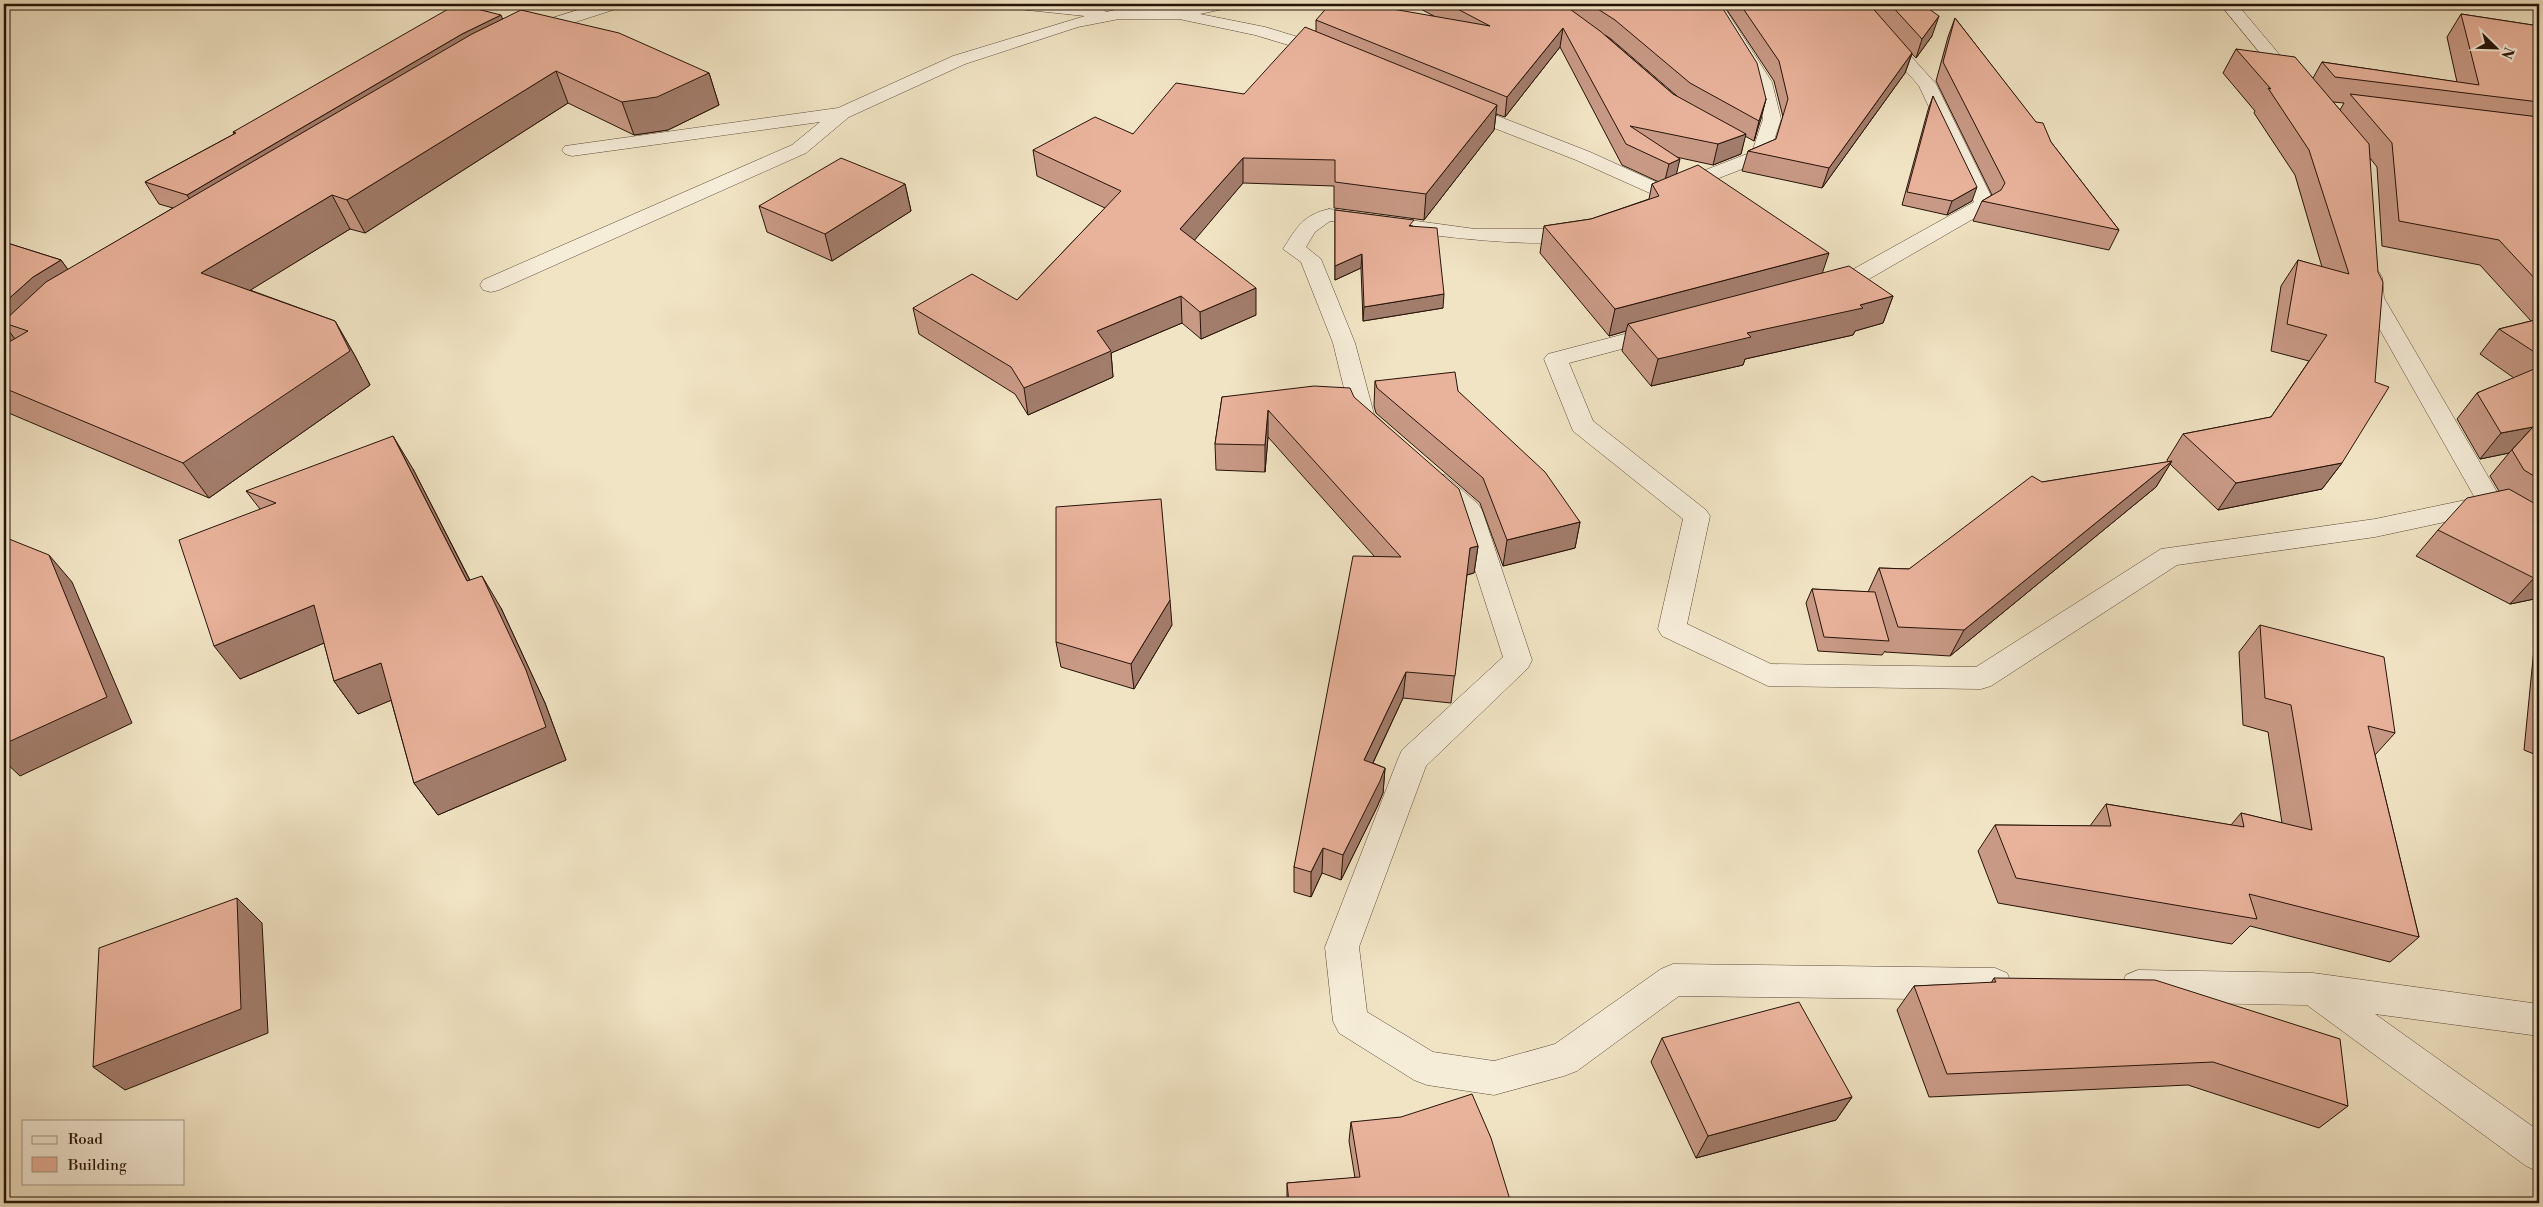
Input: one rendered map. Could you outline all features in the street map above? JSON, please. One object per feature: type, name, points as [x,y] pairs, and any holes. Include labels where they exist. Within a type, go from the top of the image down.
[{"type":"street","points":[[510,44],[542,27],[613,4]]},
{"type":"street","points":[[1018,4],[1120,14],[1177,14],[1259,30],[1311,45],[1348,60]]},
{"type":"street","points":[[1177,14],[1222,4]]},
{"type":"street","points":[[1398,448],[1363,417],[1341,335],[1310,259],[1294,249],[1311,222],[1319,217],[1329,215],[1475,235],[1572,235],[1619,215],[1753,150],[1772,119],[1763,82],[1714,4]]},
{"type":"street","points":[[1802,294],[1849,281],[1985,204],[1927,84],[1855,4]]},
{"type":"street","points":[[2228,4],[2308,100]]},
{"type":"street","points":[[490,285],[799,149],[842,113],[959,60],[1074,23],[1120,14]]},
{"type":"street","points":[[1442,100],[1583,156],[1663,193]]},
{"type":"street","points":[[572,150],[842,113]]},
{"type":"street","points":[[2370,260],[2372,298],[2491,503],[2539,532]]},
{"type":"street","points":[[1679,326],[1556,359],[1582,425],[1697,516],[1672,630],[1768,675],[1981,678],[2170,556],[2375,528],[2491,503]]},
{"type":"street","points":[[1419,466],[1468,510],[1518,660],[1413,759],[1342,947],[1350,1021],[1426,1068],[1494,1078],[1564,1059],[1673,980],[2023,985]]},
{"type":"street","points":[[2113,986],[2313,988],[2539,1020]]},
{"type":"street","points":[[2313,988],[2539,1153]]},
{"type":"building","points":[[457,4],[501,15],[462,34],[187,195],[145,182],[236,133],[233,132]]},
{"type":"building","points":[[1330,4],[1364,4],[1490,26],[1448,4],[1563,4],[1600,31],[1673,94],[1746,134],[1718,144],[1630,126],[1680,159],[1669,164],[1626,144],[1563,28],[1507,97],[1316,20]]},
{"type":"building","points":[[1590,4],[1720,4],[1757,63],[1766,99],[1759,121],[1690,83],[1615,20]]},
{"type":"building","points":[[1740,4],[1869,4],[1912,53],[1829,168],[1748,151],[1776,139],[1788,99],[1779,61]]},
{"type":"building","points":[[1890,4],[1922,4],[1939,16],[1922,39]]},
{"type":"building","points":[[521,10],[619,33],[709,73],[657,97],[622,102],[556,71],[347,200],[332,195],[201,273],[335,321],[350,351],[183,463],[4,388],[4,345],[28,331],[4,323],[4,321],[46,282],[472,34]]},
{"type":"building","points":[[2461,14],[2539,26],[2539,102],[2335,77],[2322,62],[2479,85]]},
{"type":"building","points":[[1955,18],[2036,122],[2043,123],[2051,142],[2119,230],[1982,201],[2001,190],[2005,183],[1943,62]]},
{"type":"building","points":[[1305,27],[1497,105],[1426,194],[1335,182],[1335,160],[1243,158],[1180,229],[1256,288],[1200,312],[1181,296],[1097,331],[1111,351],[1024,388],[1011,367],[913,308],[972,274],[1017,300],[1121,191],[1033,150],[1095,117],[1133,134],[1176,83],[1244,94]]},
{"type":"building","points":[[2236,49],[2295,57],[2369,144],[2378,272],[2383,282],[2375,382],[2389,387],[2342,463],[2236,483],[2183,434],[2271,417],[2327,335],[2287,324],[2298,260],[2349,274],[2309,150],[2268,88],[2271,89]]},
{"type":"building","points":[[2350,94],[2539,117],[2539,283],[2499,240],[2399,221],[2392,143]]},
{"type":"building","points":[[1933,96],[1977,187],[1952,201],[1907,192]]},
{"type":"building","points":[[841,158],[905,184],[825,234],[759,206]]},
{"type":"building","points":[[1698,165],[1829,253],[1615,309],[1544,226],[1591,219],[1659,196],[1652,184]]},
{"type":"building","points":[[1335,210],[1414,220],[1409,226],[1437,228],[1444,294],[1364,307],[1362,254],[1335,266]]},
{"type":"building","points":[[4,242],[61,260],[33,277],[4,303]]},
{"type":"building","points":[[1849,266],[1893,296],[1860,305],[1863,308],[1747,333],[1751,337],[1658,359],[1628,324]]},
{"type":"building","points":[[2539,319],[2539,355],[2499,329]]},
{"type":"building","points":[[2539,367],[2539,479],[2524,470],[2512,450],[2533,427],[2501,433],[2477,393]]},
{"type":"building","points":[[1455,372],[1458,391],[1545,472],[1580,522],[1507,540],[1483,478],[1377,388],[1375,381]]},
{"type":"building","points":[[1314,386],[1350,388],[1354,397],[1459,489],[1478,546],[1470,548],[1455,676],[1406,672],[1364,760],[1385,768],[1380,781],[1343,855],[1323,848],[1311,872],[1294,867],[1353,556],[1401,557],[1268,410],[1265,445],[1215,444],[1222,397]]},
{"type":"building","points":[[393,436],[467,581],[482,576],[526,670],[546,727],[414,783],[381,663],[334,681],[314,605],[214,646],[179,540],[276,503],[246,491]]},
{"type":"building","points":[[2172,461],[1964,630],[1898,627],[1879,568],[1909,569],[2032,476],[2042,482]]},
{"type":"building","points":[[2509,489],[2539,506],[2539,577],[2534,578],[2438,530],[2467,498]]},
{"type":"building","points":[[1161,499],[1170,600],[1131,664],[1056,642],[1056,507]]},
{"type":"building","points":[[4,537],[49,555],[107,697],[4,744]]},
{"type":"building","points":[[1812,589],[1875,592],[1889,641],[1824,637]]},
{"type":"building","points":[[2260,625],[2384,657],[2395,733],[2368,726],[2419,937],[2249,894],[2257,919],[2016,878],[1995,825],[2111,826],[2106,804],[2244,827],[2241,813],[2312,830],[2291,705],[2265,698]]},
{"type":"building","points":[[237,898],[241,1009],[93,1067],[99,948]]},
{"type":"building","points":[[1994,978],[2155,980],[2340,1039],[2348,1106],[2213,1062],[1947,1074],[1914,986],[1996,982]]},
{"type":"building","points":[[1799,1002],[1852,1097],[1708,1136],[1662,1038]]},
{"type":"building","points":[[1472,1094],[1491,1138],[1511,1203],[1289,1203],[1287,1183],[1360,1177],[1351,1122],[1401,1117]]}]
